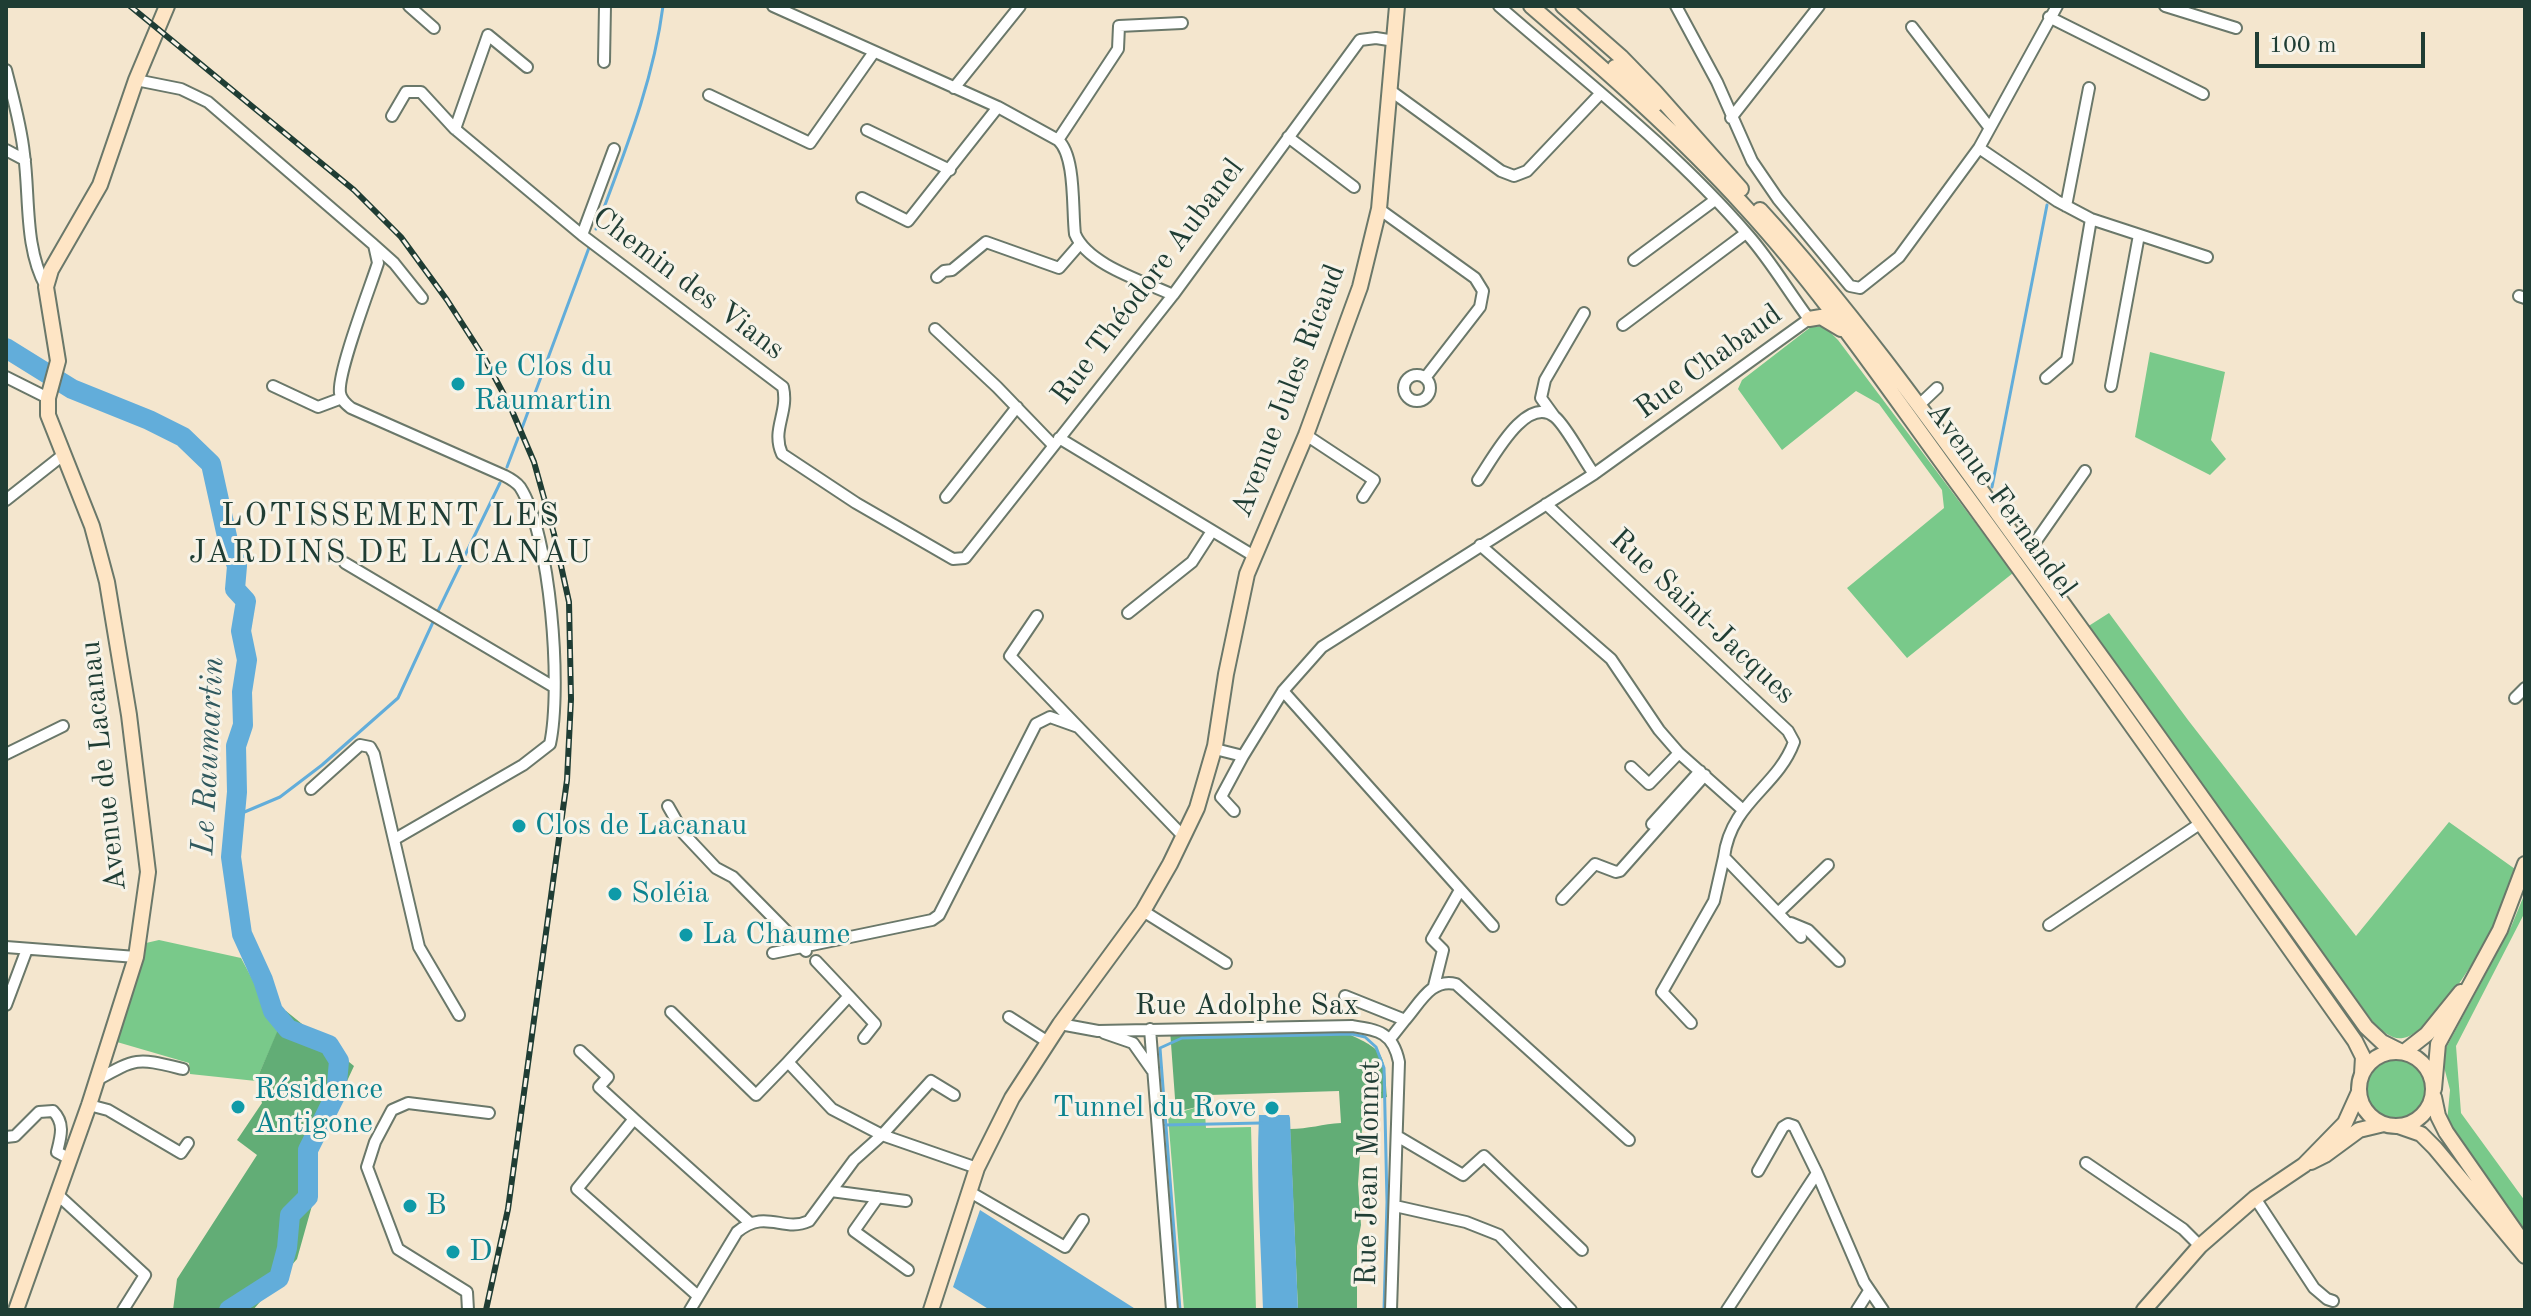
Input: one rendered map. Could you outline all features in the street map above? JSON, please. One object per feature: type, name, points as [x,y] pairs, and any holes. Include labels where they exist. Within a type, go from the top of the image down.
[{"type":"main road","points":[[48,398],[58,361],[46,287],[51,270],[100,185],[136,80],[167,6]]},
{"type":"main road","name":"Avenue Jules Ricaud","points":[[931,1310],[977,1168],[1012,1098],[1060,1024],[1143,911],[1197,808],[1215,749],[1226,674],[1247,574],[1306,435],[1360,287],[1379,209],[1397,6]]},
{"type":"main road","name":"Avenue Fernandel","points":[[1531,6],[1632,94],[1705,164],[1792,261],[1854,340],[2355,1041],[2363,1057],[2362,1074]]},
{"type":"main road","name":"Avenue Fernandel","points":[[1545,6],[1635,84],[1741,189],[1819,277],[1918,406],[2179,762],[2366,1027],[2382,1042],[2402,1052]]},
{"type":"main road","points":[[1563,6],[1647,83],[1741,189]]},
{"type":"main road","points":[[1809,319],[1827,319],[1854,340]]},
{"type":"main road","name":"Avenue de Lacanau","points":[[16,1310],[89,1105],[136,957],[148,872],[129,715],[107,582],[92,526],[48,415],[48,398]]},
{"type":"main road","points":[[2144,1310],[2200,1246],[2255,1198],[2359,1130],[2417,1120],[2431,1103],[2438,1044],[2500,930],[2525,864]]},
{"type":"main road","points":[[2402,1052],[2427,1034],[2480,969]]},
{"type":"main road","points":[[2304,1165],[2345,1123],[2359,1092],[2362,1074],[2377,1057],[2388,1052],[2402,1052],[2416,1057],[2432,1076],[2438,1116],[2446,1132],[2525,1245]]},
{"type":"main road","points":[[2359,1092],[2367,1112],[2391,1125],[2421,1134],[2525,1256]]},
{"type":"street","points":[[409,6],[434,28]]},
{"type":"street","points":[[604,62],[605,6]]},
{"type":"street","points":[[773,6],[998,107],[1058,140],[1065,146],[1069,159],[1075,234],[1079,245],[1099,261],[1173,295]]},
{"type":"street","points":[[954,88],[1020,6]]},
{"type":"street","name":"Rue Chabaud","points":[[1234,811],[1221,797],[1243,756],[1283,691],[1322,647],[1594,474],[1809,319],[1772,265],[1715,200],[1635,122],[1499,6]]},
{"type":"street","points":[[1676,6],[1717,82],[1752,161],[1778,199],[1850,286],[1860,288],[1899,257],[1979,148],[2057,6]]},
{"type":"street","points":[[1731,118],[1819,6]]},
{"type":"street","points":[[2165,6],[2236,28]]},
{"type":"street","points":[[2049,17],[2203,94]]},
{"type":"street","points":[[1058,140],[1118,49],[1119,26],[1182,23]]},
{"type":"street","points":[[1912,27],[1989,127]]},
{"type":"street","points":[[455,129],[488,35],[527,67]]},
{"type":"street","name":"Rue Théodore Aubanel","points":[[1254,556],[1056,441],[1173,295],[1360,40],[1376,38],[1395,41]]},
{"type":"street","points":[[709,95],[810,143],[874,52]]},
{"type":"street","points":[[6,70],[25,160],[31,242],[39,274],[46,287]]},
{"type":"street","points":[[136,80],[181,89],[208,102],[394,263],[422,298]]},
{"type":"street","points":[[2066,206],[2089,88]]},
{"type":"street","points":[[1391,91],[1501,171],[1514,176],[1527,171],[1600,94]]},
{"type":"street","name":"Chemin des Vians","points":[[392,116],[406,92],[421,92],[455,129],[582,235],[783,387],[786,400],[777,443],[782,454],[856,503],[953,559],[965,558],[1056,441]]},
{"type":"street","points":[[862,198],[908,221],[998,107]]},
{"type":"street","points":[[867,130],[950,170]]},
{"type":"street","points":[[1288,137],[1354,187]]},
{"type":"street","points":[[1979,148],[2066,206],[2091,219],[2207,257]]},
{"type":"street","points":[[582,235],[614,149]]},
{"type":"street","points":[[6,150],[25,160]]},
{"type":"street","points":[[1634,260],[1715,200]]},
{"type":"street","points":[[1379,209],[1475,278],[1483,291],[1480,307],[1425,378]]},
{"type":"street","points":[[2046,378],[2067,360],[2091,219]]},
{"type":"street","points":[[1623,325],[1746,233]]},
{"type":"street","points":[[2111,386],[2139,235]]},
{"type":"street","points":[[937,277],[944,271],[952,270],[986,242],[1059,268],[1079,245]]},
{"type":"street","points":[[374,245],[378,263],[342,371],[342,398],[351,408],[518,483],[528,503],[543,560],[554,648],[554,724],[550,744],[523,765],[395,839]]},
{"type":"street","points":[[1584,313],[1545,380],[1541,398],[1594,474]]},
{"type":"street","points":[[935,329],[1056,441]]},
{"type":"street","points":[[6,377],[48,398]]},
{"type":"street","points":[[273,386],[318,407],[342,398]]},
{"type":"street","points":[[1918,406],[1937,388]]},
{"type":"street","points":[[946,497],[1017,407]]},
{"type":"street","points":[[1478,480],[1528,414],[1541,411],[1556,418]]},
{"type":"street","points":[[1306,435],[1374,480],[1363,497]]},
{"type":"street","points":[[6,500],[63,455]]},
{"type":"street","points":[[2027,554],[2085,471]]},
{"type":"street","name":"Rue Saint-Jacques","points":[[1546,504],[1788,731],[1794,742],[1788,757],[1743,810],[1727,837],[1714,901],[1662,992],[1691,1023]]},
{"type":"street","points":[[1128,613],[1192,562],[1212,531]]},
{"type":"street","points":[[1480,545],[1611,659],[1659,730],[1679,753],[1743,810]]},
{"type":"street","points":[[345,563],[554,687]]},
{"type":"street","points":[[1037,616],[1010,656],[1183,836]]},
{"type":"street","points":[[2515,698],[2525,688]]},
{"type":"street","points":[[1283,691],[1493,926]]},
{"type":"street","points":[[773,953],[805,950],[932,920],[939,915],[1036,724],[1050,717],[1078,727]]},
{"type":"street","points":[[6,754],[63,726]]},
{"type":"street","points":[[311,789],[360,745],[370,747],[419,947],[459,1015]]},
{"type":"street","points":[[1215,749],[1243,756]]},
{"type":"street","points":[[1631,767],[1649,784],[1679,753]]},
{"type":"street","points":[[1652,824],[1702,773]]},
{"type":"street","points":[[1562,899],[1595,864],[1620,871],[1702,773]]},
{"type":"street","points":[[668,806],[684,834],[716,868],[733,877],[805,950]]},
{"type":"street","points":[[2049,925],[2201,823]]},
{"type":"street","points":[[1724,857],[1801,937]]},
{"type":"street","points":[[1782,917],[1828,865]]},
{"type":"street","points":[[1434,986],[1443,950],[1432,939],[1460,890]]},
{"type":"street","points":[[1143,911],[1226,963]]},
{"type":"street","points":[[1782,917],[1808,930],[1839,961]]},
{"type":"street","points":[[6,947],[136,957]]},
{"type":"street","points":[[6,1005],[27,949]]},
{"type":"street","points":[[816,961],[875,1024],[864,1038]]},
{"type":"street","points":[[1405,1020],[1434,986],[1444,981],[1456,984],[1629,1140]]},
{"type":"street","points":[[671,1012],[756,1095],[849,996]]},
{"type":"street","name":"Rue Adolphe Sax","points":[[1060,1024],[1098,1031],[1352,1026],[1376,1029],[1390,1039],[1405,1020],[1345,996]]},
{"type":"street","points":[[1009,1017],[1048,1042]]},
{"type":"street","points":[[1133,1043],[1145,1029]]},
{"type":"street","points":[[1145,1029],[1154,1072],[1172,1310]]},
{"type":"street","points":[[1098,1031],[1133,1043],[1154,1072]]},
{"type":"street","name":"Rue Jean Monnet","points":[[1390,1039],[1396,1047],[1399,1062],[1391,1310]]},
{"type":"street","points":[[580,1051],[608,1077],[599,1087],[749,1222]]},
{"type":"street","points":[[97,1080],[134,1061],[149,1061],[183,1069]]},
{"type":"street","points":[[788,1062],[832,1109],[882,1135],[977,1168]]},
{"type":"street","points":[[690,1310],[737,1232],[749,1222],[764,1220],[801,1225],[809,1221],[854,1160],[882,1135],[931,1081],[954,1095]]},
{"type":"street","points":[[468,1310],[467,1292],[398,1249],[367,1167],[375,1142],[392,1110],[408,1103],[489,1113]]},
{"type":"street","points":[[89,1105],[108,1110],[181,1153],[188,1143]]},
{"type":"street","points":[[6,1137],[15,1136],[39,1112],[53,1111],[60,1118],[62,1128],[57,1152],[70,1159]]},
{"type":"street","points":[[634,1119],[577,1189],[698,1296]]},
{"type":"street","points":[[1758,1171],[1783,1127],[1788,1124],[1794,1126],[1856,1267],[1883,1310]]},
{"type":"street","points":[[1397,1136],[1463,1175],[1484,1156],[1582,1250]]},
{"type":"street","points":[[2086,1163],[2183,1229],[2200,1246]]},
{"type":"street","points":[[1727,1310],[1817,1173]]},
{"type":"street","points":[[831,1191],[906,1201]]},
{"type":"street","points":[[970,1192],[1065,1247],[1083,1220]]},
{"type":"street","points":[[57,1194],[145,1275],[123,1310]]},
{"type":"street","points":[[878,1197],[854,1231],[908,1270]]},
{"type":"street","points":[[2255,1198],[2314,1288],[2333,1301]]},
{"type":"street","points":[[1395,1206],[1466,1222],[1499,1235],[1571,1310]]},
{"type":"street","points":[[1857,1310],[1869,1291]]},
{"type":"green space","points":[[1812,326],[1825,327],[1838,340],[2013,573],[1907,658],[1847,588],[1944,508],[1942,490],[1879,404],[1856,391],[1782,450],[1738,389],[1742,380]]},
{"type":"green space","points":[[2150,352],[2225,372],[2211,440],[2226,459],[2210,475],[2135,437]]},
{"type":"green space","points":[[2109,613],[2356,936],[2449,822],[2515,869],[2481,950],[2450,996],[2413,1034],[2396,1038],[2376,1026],[2087,627]]},
{"type":"green space","points":[[2525,893],[2525,912],[2456,1046],[2461,1113],[2525,1201],[2525,1235],[2447,1122],[2450,1090],[2443,1063],[2446,1048],[2511,927]]},
{"type":"green space","points":[[159,940],[241,958],[279,1029],[256,1081],[190,1074],[189,1063],[117,1042],[146,943]]},
{"type":"green space","points":[[286,1011],[354,1066],[316,1148],[313,1202],[297,1259],[253,1310],[173,1310],[177,1279],[257,1155],[237,1140],[262,1103],[256,1081]]},
{"type":"green space","points":[[1170,1030],[1348,1034],[1377,1051],[1384,1064],[1387,1097],[1364,1102],[1358,1184],[1361,1225],[1357,1246],[1357,1310],[1298,1310],[1290,1129],[1341,1123],[1339,1091],[1209,1095],[1201,1106],[1176,1112]]},
{"type":"green space","points":[[2397,1060],[2418,1069],[2427,1090],[2418,1111],[2397,1120],[2376,1111],[2367,1090],[2376,1069]]},
{"type":"green space","points":[[1204,1101],[1206,1128],[1251,1127],[1256,1310],[1184,1310],[1168,1116],[1201,1106]]},
{"type":"water","points":[[1259,1115],[1289,1115],[1290,1118],[1298,1310],[1263,1310],[1258,1188]]},
{"type":"water","points":[[980,1210],[1137,1310],[990,1310],[953,1287]]},
{"type":"waterway","points":[[596,229],[645,92],[663,6]]},
{"type":"waterway","points":[[1992,487],[2047,205]]},
{"type":"waterway","points":[[522,428],[590,245]]},
{"type":"waterway","name":"Le Raumartin","points":[[6,348],[72,389],[183,437],[211,464],[228,541],[237,566],[235,589],[246,601],[241,631],[247,660],[242,692],[243,725],[236,746],[237,792],[231,857],[242,934],[273,1011],[288,1029],[329,1045],[339,1061],[336,1094],[308,1150],[308,1197],[290,1215],[287,1248],[279,1278],[229,1310]]},
{"type":"waterway","points":[[507,467],[518,438]]},
{"type":"waterway","points":[[437,613],[500,483]]},
{"type":"waterway","points":[[235,816],[280,797],[322,765],[398,698],[434,620]]},
{"type":"waterway","name":"Tunnel du Rove","points":[[1180,1310],[1160,1048],[1182,1038],[1352,1034],[1365,1037],[1376,1047],[1384,1068],[1387,1202],[1384,1310]]},
{"type":"waterway","points":[[1165,1125],[1261,1123]]},
{"type":"railway","points":[[130,6],[354,190],[401,237],[447,300],[485,359],[510,406],[534,462],[554,534],[569,602],[571,699],[567,780],[508,1209],[486,1310]]},
{"type":"place","name":"Le Clos du Raumartin","points":[[458,384]]},
{"type":"place","name":"Clos de Lacanau","points":[[519,826]]},
{"type":"place","name":"Soléia","points":[[615,894]]},
{"type":"place","name":"La Chaume","points":[[686,935]]},
{"type":"place","name":"Résidence Antigone","points":[[238,1107]]},
{"type":"place","name":"Tunnel du Rove","points":[[1272,1108]]},
{"type":"place","name":"B","points":[[410,1206]]},
{"type":"place","name":"D","points":[[453,1252]]},
{"type":"district","name":"LOTISSEMENT LES JARDINS DE LACANAU","points":[[391,536]]}]
